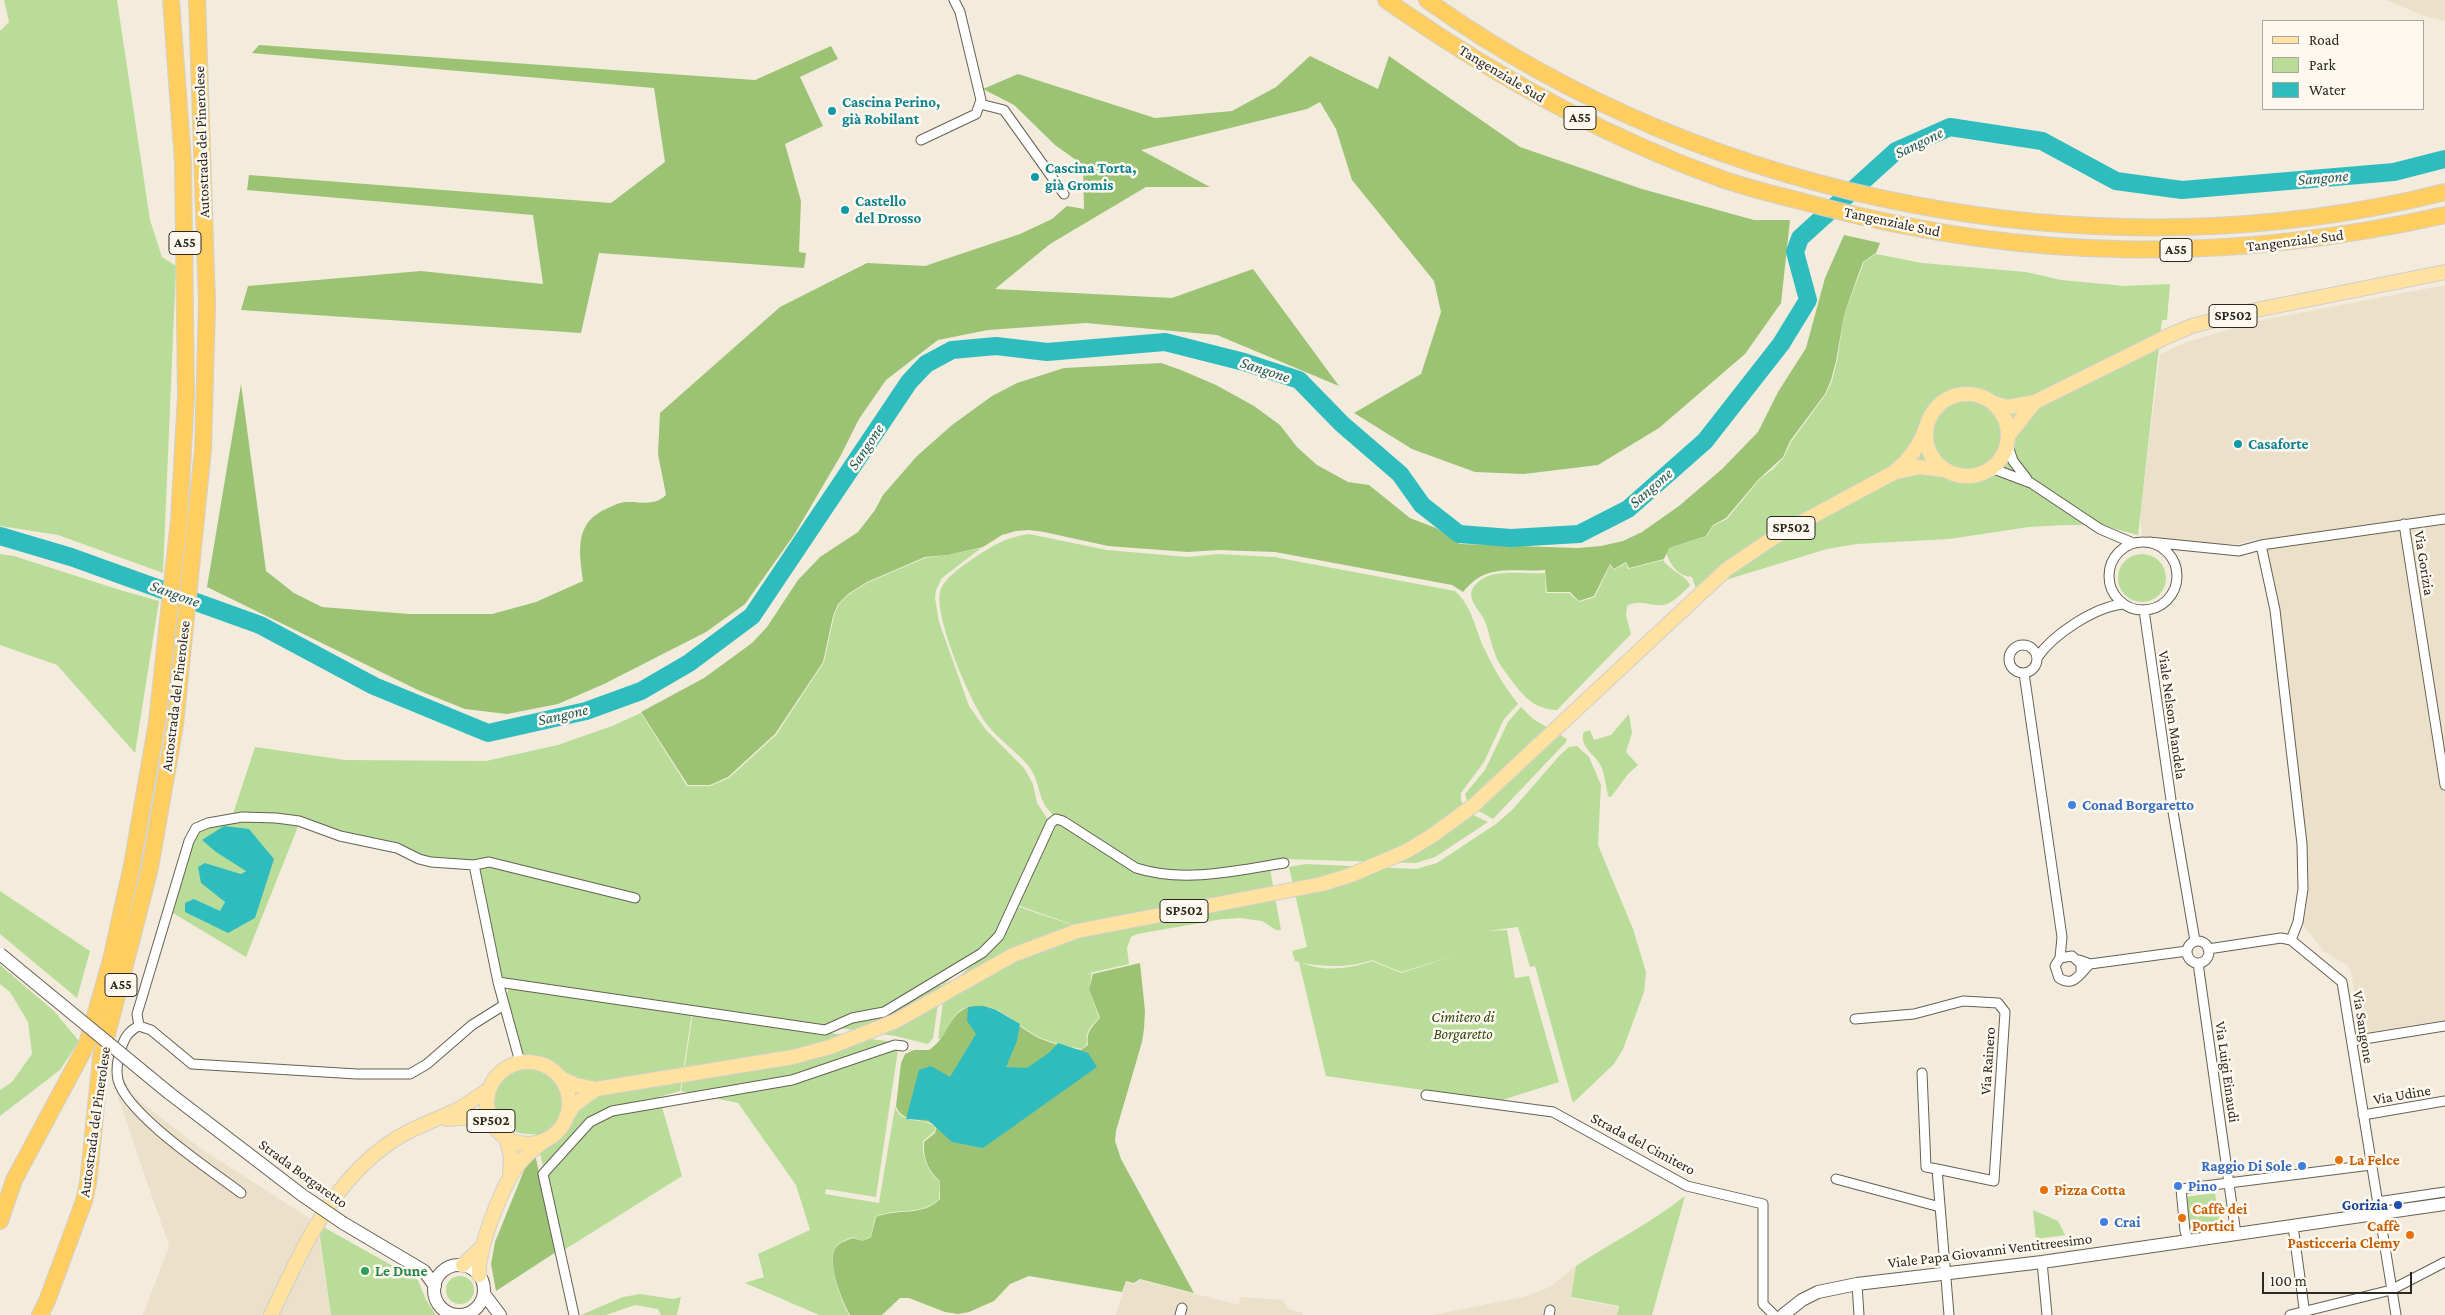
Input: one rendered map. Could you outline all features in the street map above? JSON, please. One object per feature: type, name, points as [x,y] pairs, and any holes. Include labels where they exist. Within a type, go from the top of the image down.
[{"type":"highway","name":"Autostrada del Pinerolese","points":[[0,1221],[14,1180],[87,1044],[111,960],[132,866],[157,722],[185,448],[186,319],[183,162],[171,0]]},
{"type":"highway","name":"Autostrada del Pinerolese","points":[[40,1315],[84,1201],[88,1184],[101,1058],[150,868],[175,725],[203,449],[207,303],[197,0]]},
{"type":"highway","points":[[1375,0],[1431,32]]},
{"type":"highway","name":"Tangenziale Sud","points":[[1386,0],[1431,32],[1552,104],[1610,132],[1723,179],[1792,199],[1905,227],[2030,245],[2167,251],[2248,247],[2318,239],[2380,230],[2445,215]]},
{"type":"highway","name":"Tangenziale Sud","points":[[1427,0],[1562,82],[1620,110],[1713,150],[1754,164],[1803,177],[1928,207],[1976,216],[2040,223],[2113,227],[2181,227],[2289,220],[2360,210],[2445,192]]},
{"type":"main road","name":"SP502","points":[[271,1315],[301,1252],[342,1189],[365,1163],[391,1142],[422,1125],[459,1109],[488,1090],[500,1072],[520,1062],[542,1064],[561,1078],[576,1085],[596,1089],[793,1057],[830,1047],[896,1021],[1005,959],[1058,937],[1077,931],[1322,884],[1386,861],[1433,836],[1474,805],[1727,569],[1768,541],[1893,473],[1914,453],[1935,408],[1953,396],[1974,394],[1993,403],[2008,407],[2022,406],[2035,402],[2192,326],[2246,312],[2445,272]]},
{"type":"main road","name":"SP502","points":[[1893,473],[1919,468],[1945,470],[1969,476],[1991,468],[2004,452],[2008,439],[2035,402]]},
{"type":"main road","points":[[1993,403],[2003,414],[2008,439]]},
{"type":"main road","points":[[1926,427],[1925,437],[1929,452],[1945,470]]},
{"type":"main road","points":[[561,1078],[568,1093],[566,1118]]},
{"type":"main road","name":"SP502","points":[[488,1090],[487,1112],[491,1122],[506,1138],[530,1144],[545,1140],[554,1135],[574,1105],[596,1089]]},
{"type":"main road","name":"SP502","points":[[422,1125],[464,1116],[491,1122]]},
{"type":"main road","points":[[506,1138],[511,1156],[510,1177]]},
{"type":"main road","points":[[479,1275],[479,1256],[482,1246],[510,1177],[526,1156],[545,1140]]},
{"type":"main road","points":[[463,1265],[482,1246]]},
{"type":"street","points":[[920,140],[976,114],[982,100],[954,0]]},
{"type":"street","points":[[980,104],[1004,110],[1064,194]]},
{"type":"street","points":[[2008,439],[2013,461],[2031,483]]},
{"type":"street","points":[[1991,468],[2031,483],[2100,529],[2132,543]]},
{"type":"street","points":[[2148,542],[2169,554],[2177,574],[2176,585],[2168,599],[2154,608],[2144,610],[2133,609],[2123,604],[2110,588],[2110,567],[2121,549],[2132,543],[2148,542],[2240,551],[2261,546],[2445,518]]},
{"type":"street","name":"Via Gorizia","points":[[2404,524],[2445,785]]},
{"type":"street","points":[[2208,949],[2271,938],[2290,940],[2298,922],[2303,889],[2302,844],[2275,610],[2261,546]]},
{"type":"street","points":[[2024,673],[2036,666],[2037,658],[2050,642],[2099,610],[2123,604]]},
{"type":"street","name":"Viale Nelson Mandela","points":[[2144,610],[2171,800],[2196,941]]},
{"type":"street","points":[[2024,673],[2012,667],[2009,658],[2013,650],[2021,645],[2030,647],[2037,658]]},
{"type":"street","points":[[2024,673],[2062,937],[2060,958],[2055,970],[2063,981],[2072,981],[2090,964]]},
{"type":"street","points":[[138,1026],[137,1014],[184,864],[189,841],[200,825],[242,817],[292,820],[340,836],[397,848],[419,859],[462,865],[489,862],[635,898]]},
{"type":"street","points":[[498,982],[825,1030],[852,1018],[884,1012],[982,953],[999,936],[1051,823],[1056,819],[1063,821],[1136,868],[1149,872],[1174,875],[1216,874],[1284,863]]},
{"type":"street","points":[[474,865],[498,982],[520,1062]]},
{"type":"street","points":[[2062,937],[2076,958],[2081,972]]},
{"type":"street","name":"Via Sangone","points":[[2290,940],[2342,982],[2396,1315]]},
{"type":"street","points":[[2060,958],[2076,958],[2090,964],[2186,951],[2196,941],[2202,942],[2208,949],[2207,959],[2198,964],[2188,958],[2186,951]]},
{"type":"street","name":"Strada Borgaretto","points":[[0,954],[169,1093],[302,1195],[343,1223],[424,1271],[440,1274]]},
{"type":"street","name":"Via Luigi Einaudi","points":[[2198,964],[2236,1234]]},
{"type":"street","name":"Via Rainero","points":[[1855,1018],[1914,1014],[1964,1001],[1998,1003],[2006,1012],[1994,1181],[1937,1169]]},
{"type":"street","points":[[138,1026],[151,1030],[192,1064],[357,1074],[410,1074],[427,1064],[472,1025],[504,1005]]},
{"type":"street","points":[[138,1026],[126,1036],[119,1054],[118,1079],[124,1091],[143,1116],[241,1193]]},
{"type":"street","points":[[2352,1041],[2445,1026]]},
{"type":"street","points":[[574,1315],[543,1174],[596,1118],[612,1111],[792,1080],[895,1045],[903,1046]]},
{"type":"street","points":[[1922,1073],[1926,1167],[1937,1169],[1950,1315]]},
{"type":"street","name":"Strada del Cimitero","points":[[1426,1095],[1553,1112],[1687,1186],[1763,1204],[1763,1304],[1774,1315]]},
{"type":"street","name":"Via Udine","points":[[2364,1115],[2445,1101]]},
{"type":"street","points":[[2189,1241],[2181,1190],[2371,1165]]},
{"type":"street","points":[[1836,1179],[1940,1207]]},
{"type":"street","points":[[2378,1208],[2445,1192]]},
{"type":"street","name":"Viale Papa Giovanni Ventitreesimo","points":[[1783,1315],[1802,1300],[1818,1292],[1857,1284],[2042,1262],[2293,1226],[2378,1208],[2445,1204]]},
{"type":"street","points":[[2293,1226],[2305,1314]]},
{"type":"street","points":[[2042,1262],[2047,1315]]},
{"type":"street","points":[[2290,1315],[2305,1314],[2391,1290],[2445,1262]]},
{"type":"street","points":[[463,1265],[473,1269],[479,1275],[483,1284],[484,1294],[480,1304],[474,1310],[459,1315],[447,1311],[436,1299],[435,1286],[440,1274],[448,1268],[463,1265]]},
{"type":"street","name":"Strada Borgaretto","points":[[424,1271],[435,1286]]},
{"type":"street","points":[[1857,1284],[1859,1315]]},
{"type":"street","points":[[484,1294],[498,1315]]},
{"type":"street","points":[[474,1310],[498,1315]]},
{"type":"shaded area","points":[[2386,0],[2445,0],[2445,21],[2424,16]]},
{"type":"shaded area","points":[[2445,285],[2445,1020],[2361,1033],[2351,972],[2347,965],[2323,951],[2302,923],[2304,898],[2278,609],[2261,538],[2237,544],[2217,545],[2142,536],[2140,515],[2160,354],[2187,342],[2258,321]]},
{"type":"shaded area","points":[[111,1066],[122,1075],[132,1094],[200,1148],[317,1223],[331,1315],[143,1315],[169,1246],[118,1097]]},
{"type":"shaded area","points":[[1576,1266],[1571,1298],[1618,1307],[1617,1315],[1433,1315],[1527,1296],[1550,1287]]},
{"type":"shaded area","points":[[1141,1280],[1239,1305],[1240,1297],[1283,1300],[1288,1309],[1302,1313],[1302,1315],[1116,1315],[1126,1282],[1134,1284]]},
{"type":"green space","points":[[4,0],[117,0],[150,220],[162,257],[176,266],[163,573],[58,535],[0,526],[0,31],[9,22]]},
{"type":"green space","points":[[259,45],[755,80],[831,46],[838,59],[800,77],[823,126],[785,144],[801,201],[799,252],[806,253],[804,268],[599,253],[581,333],[241,310],[248,286],[421,271],[543,284],[533,215],[247,190],[249,175],[611,203],[665,162],[654,88],[252,53]]},
{"type":"green space","points":[[1310,56],[1378,89],[1389,56],[1520,147],[1642,189],[1754,220],[1790,220],[1781,303],[1745,354],[1659,428],[1598,465],[1524,474],[1475,472],[1412,449],[1354,413],[1421,374],[1441,312],[1434,281],[1352,180],[1336,129],[1320,102],[1307,109],[1141,150],[1210,187],[1146,187],[1050,244],[995,289],[1172,298],[1253,269],[1339,386],[1217,335],[1086,323],[988,330],[938,340],[886,380],[859,419],[841,455],[794,535],[745,604],[706,632],[604,684],[558,704],[507,714],[465,709],[420,691],[207,587],[241,384],[266,571],[294,593],[322,607],[409,614],[492,614],[536,602],[583,581],[580,559],[581,538],[589,521],[597,514],[621,503],[647,503],[661,499],[666,495],[658,454],[660,413],[780,307],[867,263],[925,266],[1020,234],[1052,219],[1067,206],[1084,209],[1083,165],[1055,145],[1014,105],[983,89],[1018,74],[1155,118],[1232,111],[1276,87]]},
{"type":"green space","points":[[1844,235],[1880,243],[1876,253],[1863,262],[1857,278],[1844,315],[1836,361],[1825,394],[1790,441],[1783,457],[1758,480],[1726,518],[1713,525],[1706,536],[1669,548],[1664,559],[1629,568],[1626,562],[1614,569],[1610,564],[1594,596],[1579,601],[1570,592],[1547,592],[1545,570],[1511,570],[1491,573],[1482,576],[1463,592],[1452,585],[1275,552],[1218,550],[1188,552],[1108,546],[1044,532],[1016,531],[1002,535],[983,547],[948,555],[925,557],[867,582],[848,594],[838,604],[833,616],[823,662],[775,734],[728,777],[710,785],[688,785],[641,712],[704,678],[752,643],[767,627],[798,580],[820,557],[858,532],[875,510],[883,495],[917,456],[952,425],[992,396],[1017,383],[1064,368],[1161,363],[1216,385],[1254,406],[1280,425],[1297,447],[1317,465],[1348,482],[1369,485],[1410,518],[1436,528],[1460,544],[1578,548],[1601,546],[1623,541],[1642,532],[1679,506],[1722,469],[1758,432],[1778,392],[1806,348],[1825,278]]},
{"type":"green space","points":[[1876,254],[1922,263],[2026,272],[2061,280],[2125,286],[2170,284],[2167,320],[2162,320],[2138,535],[2101,525],[2066,525],[2029,527],[1949,539],[1857,544],[1827,549],[1696,589],[1692,577],[1683,575],[1676,570],[1666,553],[1669,548],[1707,536],[1713,526],[1727,519],[1759,480],[1784,457],[1791,442],[1826,394],[1832,381],[1837,361],[1844,315],[1864,262]]},
{"type":"green space","points":[[1029,534],[1107,550],[1188,557],[1218,554],[1274,557],[1455,591],[1470,611],[1488,657],[1504,685],[1518,704],[1504,719],[1484,762],[1461,793],[1461,799],[1465,808],[1473,815],[1488,822],[1435,857],[1416,863],[1284,859],[1215,871],[1174,872],[1137,866],[1055,816],[1044,804],[1032,771],[989,727],[973,701],[948,641],[940,604],[942,587],[957,570],[998,543]]},
{"type":"green space","points":[[981,548],[942,578],[936,590],[935,598],[939,622],[969,706],[986,730],[1024,768],[1033,784],[1037,803],[1049,821],[996,934],[944,985],[934,982],[944,986],[940,992],[933,1038],[928,1044],[895,1036],[500,979],[479,869],[482,865],[431,860],[314,825],[232,817],[255,747],[345,760],[486,761],[558,745],[612,726],[641,713],[687,786],[710,786],[729,778],[776,735],[824,662],[834,616],[839,604],[848,595],[867,583],[925,558]]},
{"type":"green space","points":[[0,554],[14,556],[159,601],[135,753],[57,665],[0,645]]},
{"type":"green space","points":[[2137,554],[2147,554],[2159,561],[2166,573],[2166,583],[2159,595],[2147,602],[2137,602],[2129,598],[2122,591],[2118,583],[2118,573],[2122,565],[2129,558]]},
{"type":"green space","points":[[1663,560],[1686,580],[1690,586],[1676,599],[1666,604],[1637,603],[1627,606],[1626,615],[1631,634],[1557,710],[1535,704],[1524,696],[1514,684],[1498,660],[1485,621],[1471,594],[1476,584],[1490,575],[1545,573],[1546,593],[1569,593],[1579,602],[1595,597],[1610,565],[1614,570],[1626,563],[1628,569]]},
{"type":"green space","points":[[1521,707],[1533,719],[1567,739],[1493,819],[1468,805],[1465,794],[1485,770],[1508,722]]},
{"type":"green space","points":[[1629,714],[1632,733],[1626,752],[1638,765],[1628,774],[1611,797],[1608,796],[1601,766],[1583,742],[1584,732],[1590,730],[1594,740],[1611,735]]},
{"type":"green space","name":"Cimitero di Borgaretto","points":[[1577,746],[1589,757],[1601,785],[1598,845],[1633,929],[1646,972],[1644,992],[1623,1049],[1614,1064],[1573,1103],[1535,966],[1530,967],[1518,927],[1487,931],[1507,930],[1515,978],[1529,976],[1559,1082],[1499,1101],[1326,1076],[1299,962],[1295,961],[1292,951],[1307,947],[1289,867],[1306,864],[1416,869],[1437,863],[1496,824],[1512,810],[1569,747]],"holes":[[[1457,955],[1401,973],[1372,961],[1355,966],[1337,968],[1319,968],[1302,963],[1337,966],[1372,960],[1401,972]]]},
{"type":"green space","points":[[260,819],[299,824],[246,957],[173,913],[189,856],[200,830],[206,826],[221,822]],"holes":[[[216,852],[274,859],[228,933],[194,899],[221,912],[225,901],[201,883],[205,863],[241,874],[246,870]]]},
{"type":"green space","points":[[1056,823],[1062,824],[1148,875],[1270,869],[1281,930],[1276,930],[1262,921],[1240,918],[1223,919],[1137,934],[1131,937],[1127,948],[1129,964],[1085,974],[1092,973],[1089,989],[1099,1018],[1089,1030],[1087,1045],[1081,1049],[1041,1038],[1006,1015],[980,1005],[970,1006],[958,1012],[941,1038],[938,1039],[944,994],[991,946],[1016,906],[1099,934],[1017,905],[1053,825]]},
{"type":"green space","points":[[0,891],[90,951],[77,998],[0,934]]},
{"type":"green space","points":[[1140,963],[1145,1011],[1144,1029],[1142,1042],[1116,1131],[1115,1141],[1121,1159],[1194,1293],[1140,1279],[1134,1283],[1126,1281],[1122,1292],[1029,1276],[1010,1284],[994,1301],[969,1312],[958,1314],[945,1312],[909,1298],[900,1298],[882,1315],[850,1315],[836,1281],[833,1254],[836,1247],[842,1242],[853,1238],[863,1241],[871,1237],[876,1217],[884,1214],[926,1208],[940,1199],[940,1181],[929,1168],[925,1159],[924,1148],[924,1142],[935,1133],[937,1126],[926,1121],[903,1116],[896,1106],[901,1063],[905,1054],[914,1050],[929,1050],[939,1041],[953,1019],[961,1011],[970,1006],[979,1005],[997,1011],[1041,1039],[1081,1050],[1088,1045],[1090,1030],[1100,1018],[1089,989],[1093,974]]},
{"type":"green space","points":[[0,965],[54,1011],[79,1041],[60,1070],[0,1116],[0,1090],[12,1082],[32,1054],[28,1022],[10,992],[0,984]]},
{"type":"green space","points":[[509,987],[692,1013],[680,1091],[659,1097],[682,1176],[564,1250],[535,1134],[520,1133],[509,1128],[500,1120],[496,1110],[495,1098],[498,1087],[506,1078],[519,1070],[504,1005]]},
{"type":"green space","points":[[693,1013],[899,1043],[876,1197],[826,1189],[825,1194],[879,1203],[895,1107],[902,1117],[925,1122],[936,1127],[934,1132],[923,1141],[923,1147],[929,1168],[940,1182],[939,1199],[925,1208],[891,1212],[875,1217],[871,1236],[863,1241],[853,1237],[836,1246],[833,1253],[834,1271],[842,1300],[849,1315],[819,1315],[745,1283],[764,1277],[758,1254],[810,1230],[796,1185],[738,1103],[681,1091]]},
{"type":"green space","points":[[535,1154],[556,1252],[496,1291],[491,1264],[495,1242],[527,1163]]},
{"type":"green space","points":[[2215,1193],[2220,1225],[2190,1230],[2185,1197]]},
{"type":"green space","points":[[1685,1196],[1652,1315],[1617,1315],[1619,1306],[1571,1297],[1576,1266],[1659,1215]]},
{"type":"green space","points":[[2033,1210],[2058,1221],[2065,1235],[2036,1239]]},
{"type":"green space","name":"Le Dune","points":[[318,1224],[418,1280],[426,1300],[436,1315],[331,1315]]},
{"type":"green space","points":[[460,1276],[470,1280],[474,1290],[470,1300],[460,1304],[450,1300],[446,1290],[450,1280]]},
{"type":"green space","points":[[640,1294],[673,1299],[681,1297],[677,1315],[661,1315],[658,1309],[635,1305],[606,1315],[581,1315],[623,1297]]},
{"type":"water","points":[[224,826],[249,829],[274,859],[255,918],[228,933],[185,912],[185,903],[194,899],[220,911],[225,902],[201,883],[198,867],[205,863],[241,874],[246,871],[216,852],[202,840]]},
{"type":"water","points":[[983,1006],[996,1010],[1020,1024],[1017,1041],[1006,1067],[1027,1068],[1050,1052],[1058,1043],[1088,1053],[1097,1067],[983,1148],[952,1142],[928,1120],[906,1119],[919,1070],[931,1066],[950,1077],[976,1034],[967,1021],[968,1007]]},
{"type":"waterway","name":"Sangone","points":[[0,536],[71,557],[260,625],[374,686],[488,733],[586,711],[641,691],[689,663],[752,616],[909,382],[926,364],[952,350],[996,346],[1047,352],[1165,342],[1244,362],[1299,380],[1342,424],[1400,474],[1422,505],[1459,534],[1511,538],[1579,534],[1628,509],[1705,441],[1781,344],[1808,300],[1795,252],[1800,238],[1896,151],[1950,127],[2042,141],[2116,181],[2182,190],[2394,172],[2445,159]]},
{"type":"place","name":"Cascina Perino, già Robilant","points":[[832,111]]},
{"type":"place","name":"Cascina Torta, già Gromis","points":[[1035,177]]},
{"type":"place","name":"Castello del Drosso","points":[[845,210]]},
{"type":"place","name":"Casaforte","points":[[2238,444]]},
{"type":"place","name":"Conad Borgaretto","points":[[2072,805]]},
{"type":"place","name":"La Felce","points":[[2339,1160]]},
{"type":"place","name":"Raggio Di Sole","points":[[2302,1166]]},
{"type":"place","name":"Pino","points":[[2178,1186]]},
{"type":"place","name":"Pizza Cotta","points":[[2044,1190]]},
{"type":"place","name":"Gorizia","points":[[2398,1205]]},
{"type":"place","name":"Caffè dei Portici","points":[[2182,1218]]},
{"type":"place","name":"Crai","points":[[2104,1222]]},
{"type":"place","name":"Caffè Pasticceria Clemy","points":[[2410,1235]]},
{"type":"place","name":"Le Dune","points":[[365,1271]]}]
